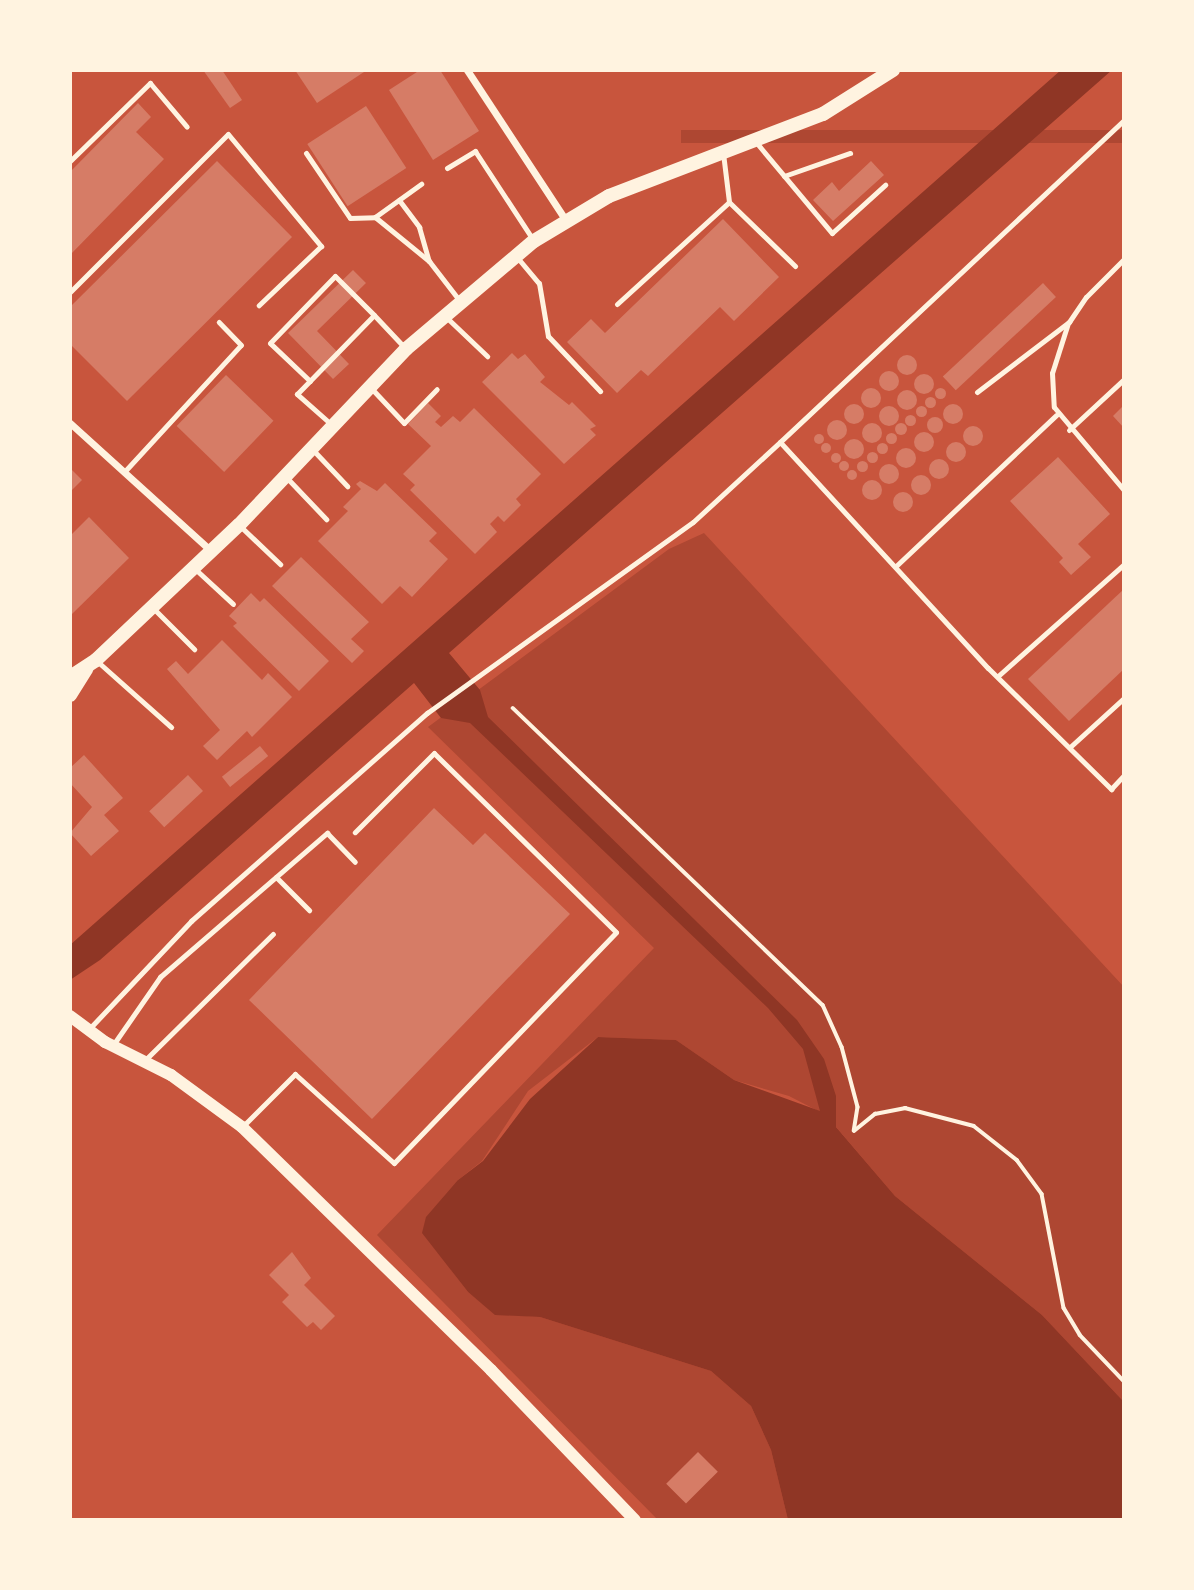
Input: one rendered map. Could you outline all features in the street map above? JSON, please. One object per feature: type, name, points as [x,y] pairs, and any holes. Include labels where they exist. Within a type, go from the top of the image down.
[{"type":"main road","points":[[70,695],[92,664],[239,526],[313,450],[369,385],[443,314],[515,255],[565,219],[661,174],[755,141],[842,105],[893,70]]},
{"type":"main road","points":[[70,677],[92,664]]},
{"type":"street","points":[[467,70],[565,219]]},
{"type":"street","points":[[70,423],[211,551]]},
{"type":"street","points":[[70,1016],[112,1045],[171,1075],[242,1127],[491,1370],[635,1520]]},
{"type":"lane","points":[[70,161],[150,83],[187,127]]},
{"type":"lane","points":[[89,1029],[191,921],[427,713],[694,522],[1124,120]]},
{"type":"lane","points":[[70,292],[228,134],[321,246],[258,305]]},
{"type":"lane","points":[[755,141],[832,233],[885,185]]},
{"type":"lane","points":[[447,168],[475,151],[534,241]]},
{"type":"lane","points":[[306,153],[350,218],[375,217],[421,184]]},
{"type":"lane","points":[[723,153],[729,202],[795,266]]},
{"type":"lane","points":[[784,176],[850,153]]},
{"type":"lane","points":[[400,200],[419,227],[429,261]]},
{"type":"lane","points":[[617,304],[729,202]]},
{"type":"lane","points":[[375,217],[429,261],[459,300]]},
{"type":"lane","points":[[515,255],[539,284],[548,336],[600,391]]},
{"type":"lane","points":[[1124,259],[1086,297],[1069,322],[1052,373],[1056,415],[1124,490]]},
{"type":"lane","points":[[310,382],[270,343],[335,276],[406,349]]},
{"type":"lane","points":[[333,426],[297,394],[374,314]]},
{"type":"lane","points":[[443,314],[487,356]]},
{"type":"lane","points":[[125,471],[241,345],[219,322]]},
{"type":"lane","points":[[977,392],[1069,322]]},
{"type":"lane","points":[[1069,430],[1124,379]]},
{"type":"lane","points":[[369,385],[404,423],[437,389]]},
{"type":"lane","points":[[896,566],[1056,415]]},
{"type":"lane","points":[[780,442],[998,676],[1111,789],[1124,775]]},
{"type":"lane","points":[[313,450],[347,486]]},
{"type":"lane","points":[[287,477],[326,519]]},
{"type":"lane","points":[[239,526],[280,564]]},
{"type":"lane","points":[[998,676],[1124,564]]},
{"type":"lane","points":[[193,568],[233,604]]},
{"type":"lane","points":[[152,607],[194,649]]},
{"type":"lane","points":[[92,664],[171,727]]},
{"type":"lane","points":[[1070,747],[1124,698]]},
{"type":"lane","points":[[242,1127],[295,1074],[394,1163],[617,932],[434,753],[355,832]]},
{"type":"lane","points":[[112,1045],[160,977],[327,833],[355,862]]},
{"type":"lane","points":[[276,877],[309,910]]},
{"type":"lane","points":[[144,1061],[273,934]]},
{"type":"path","points":[[513,708],[823,1004],[842,1047],[858,1107],[855,1131],[874,1114],[905,1108],[974,1126],[1017,1160],[1042,1194],[1064,1308],[1080,1335],[1124,1381]]},
{"type":"shaded area","points":[[1061,70],[1112,70],[449,653],[480,690],[488,717],[797,1020],[824,1059],[836,1096],[836,1127],[895,1196],[1042,1315],[1124,1402],[1124,1520],[788,1520],[771,1450],[751,1406],[711,1371],[540,1317],[495,1315],[468,1292],[422,1233],[426,1217],[458,1180],[483,1161],[530,1099],[598,1037],[676,1040],[734,1080],[820,1111],[803,1049],[768,1008],[470,723],[441,718],[414,683],[100,960],[70,980],[70,945]]},
{"type":"shaded area","points":[[681,130],[1124,130],[1124,143],[681,143]]},
{"type":"shaded area","points":[[704,533],[1124,987],[1124,1402],[1042,1315],[895,1196],[826,1115],[789,1096],[734,1080],[676,1040],[598,1037],[528,1091],[482,1161],[458,1180],[451,1270],[468,1292],[495,1314],[540,1317],[711,1371],[751,1406],[771,1450],[788,1520],[658,1520],[377,1235],[654,948],[428,727],[669,549]]},
{"type":"building","points":[[203,70],[222,70],[242,100],[230,108]]},
{"type":"building","points":[[295,70],[367,70],[317,103]]},
{"type":"building","points":[[420,70],[440,70],[479,131],[433,160],[389,90]]},
{"type":"building","points":[[138,103],[151,117],[136,132],[164,159],[70,255],[70,172]]},
{"type":"building","points":[[366,106],[406,168],[348,206],[307,144]]},
{"type":"building","points":[[217,161],[292,237],[127,401],[70,344],[70,307]]},
{"type":"building","points":[[871,161],[884,175],[833,221],[813,200],[832,182],[839,191]]},
{"type":"building","points":[[723,219],[779,277],[734,321],[720,307],[648,376],[641,370],[617,393],[567,342],[591,319],[605,333]]},
{"type":"building","points":[[353,270],[366,283],[317,331],[349,364],[333,379],[288,333]]},
{"type":"building","points":[[1043,283],[1056,297],[956,390],[943,376]]},
{"type":"building","points":[[512,353],[518,359],[525,354],[545,377],[540,382],[569,405],[572,402],[596,426],[590,429],[596,435],[564,464],[482,382]]},
{"type":"building","points":[[903,355],[911,355],[917,365],[911,375],[903,375],[897,369],[897,361]]},
{"type":"building","points":[[885,371],[893,371],[899,381],[893,391],[885,391],[879,385],[879,377]]},
{"type":"building","points":[[920,374],[928,374],[934,384],[928,394],[920,394],[914,388],[914,380]]},
{"type":"building","points":[[226,375],[273,421],[224,472],[177,426]]},
{"type":"building","points":[[940,387],[946,393],[940,399],[934,393]]},
{"type":"building","points":[[867,388],[875,388],[881,398],[875,408],[867,408],[861,402],[861,394]]},
{"type":"building","points":[[903,390],[911,390],[917,400],[911,410],[903,410],[897,404],[897,396]]},
{"type":"building","points":[[930,396],[936,402],[930,408],[924,402]]},
{"type":"building","points":[[428,403],[441,416],[435,422],[441,427],[453,416],[460,422],[474,408],[541,474],[516,499],[521,505],[504,522],[498,516],[490,524],[497,532],[475,554],[410,490],[415,485],[403,474],[431,446],[408,424]]},
{"type":"building","points":[[850,404],[858,404],[864,414],[858,424],[850,424],[844,418],[844,410]]},
{"type":"building","points":[[949,404],[957,404],[963,414],[957,424],[949,424],[943,418],[943,410]]},
{"type":"building","points":[[921,405],[927,411],[921,417],[915,411]]},
{"type":"building","points":[[1124,405],[1124,428],[1113,416]]},
{"type":"building","points":[[885,406],[893,406],[899,416],[893,426],[885,426],[879,420],[879,412]]},
{"type":"building","points":[[910,414],[916,420],[910,426],[904,420]]},
{"type":"building","points":[[935,417],[943,425],[935,433],[927,425]]},
{"type":"building","points":[[833,420],[841,420],[847,430],[841,440],[833,440],[827,434],[827,426]]},
{"type":"building","points":[[868,423],[876,423],[882,433],[876,443],[868,443],[862,437],[862,429]]},
{"type":"building","points":[[901,423],[907,429],[901,435],[895,429]]},
{"type":"building","points":[[969,426],[977,426],[983,436],[977,446],[969,446],[963,440],[963,432]]},
{"type":"building","points":[[891,432],[897,438],[891,444],[885,438]]},
{"type":"building","points":[[920,432],[928,432],[934,442],[928,452],[920,452],[914,446],[914,438]]},
{"type":"building","points":[[819,434],[823,435],[823,443],[819,444],[815,443],[814,439],[815,435]]},
{"type":"building","points":[[850,439],[858,439],[864,449],[858,459],[850,459],[844,453],[844,445]]},
{"type":"building","points":[[882,442],[888,448],[882,454],[876,448]]},
{"type":"building","points":[[952,442],[960,442],[966,452],[960,462],[952,462],[946,456],[946,448]]},
{"type":"building","points":[[826,443],[830,444],[830,452],[826,453],[822,452],[821,448],[822,444]]},
{"type":"building","points":[[902,448],[910,448],[916,458],[910,468],[902,468],[896,462],[896,454]]},
{"type":"building","points":[[872,451],[878,457],[872,463],[866,457]]},
{"type":"building","points":[[836,453],[840,454],[840,462],[836,463],[832,462],[831,458],[832,454]]},
{"type":"building","points":[[1058,457],[1110,514],[1078,544],[1091,557],[1071,575],[1059,562],[1063,558],[1010,501]]},
{"type":"building","points":[[935,459],[943,459],[949,469],[943,479],[935,479],[929,473],[929,465]]},
{"type":"building","points":[[862,460],[868,466],[862,472],[856,466]]},
{"type":"building","points":[[844,461],[848,462],[848,470],[844,471],[840,470],[839,466],[840,462]]},
{"type":"building","points":[[885,464],[893,464],[899,474],[893,484],[885,484],[879,478],[879,470]]},
{"type":"building","points":[[70,468],[82,480],[70,492]]},
{"type":"building","points":[[852,470],[856,471],[856,479],[852,480],[848,479],[847,475],[848,471]]},
{"type":"building","points":[[917,475],[925,475],[931,485],[925,495],[917,495],[911,489],[911,481]]},
{"type":"building","points":[[868,480],[876,480],[882,490],[876,500],[868,500],[862,494],[862,486]]},
{"type":"building","points":[[360,481],[377,491],[385,483],[437,533],[429,541],[448,559],[412,597],[400,586],[382,604],[318,541],[348,511],[343,507],[361,489],[356,484]]},
{"type":"building","points":[[899,492],[907,492],[913,502],[907,512],[899,512],[893,506],[893,498]]},
{"type":"building","points":[[89,517],[129,558],[72,614],[70,536]]},
{"type":"building","points":[[301,557],[369,622],[351,639],[364,651],[352,663],[272,586]]},
{"type":"building","points":[[1124,589],[1124,669],[1069,721],[1028,679]]},
{"type":"building","points":[[251,593],[260,602],[264,598],[329,661],[299,691],[233,626],[237,623],[229,616]]},
{"type":"building","points":[[222,640],[262,680],[268,673],[292,697],[252,737],[247,731],[217,760],[203,746],[220,730],[167,669],[176,661],[188,674]]},
{"type":"building","points":[[260,746],[268,756],[230,787],[222,777]]},
{"type":"building","points":[[84,755],[123,798],[104,815],[119,831],[91,856],[70,833],[92,807],[70,783],[70,768]]},
{"type":"building","points":[[188,775],[203,791],[164,827],[149,811]]},
{"type":"building","points":[[434,808],[473,845],[485,833],[570,914],[372,1119],[249,1000]]},
{"type":"building","points":[[292,1252],[311,1278],[304,1285],[335,1316],[321,1330],[313,1322],[307,1327],[282,1302],[289,1295],[269,1275]]},
{"type":"building","points":[[698,1452],[718,1472],[686,1504],[666,1484]]}]
